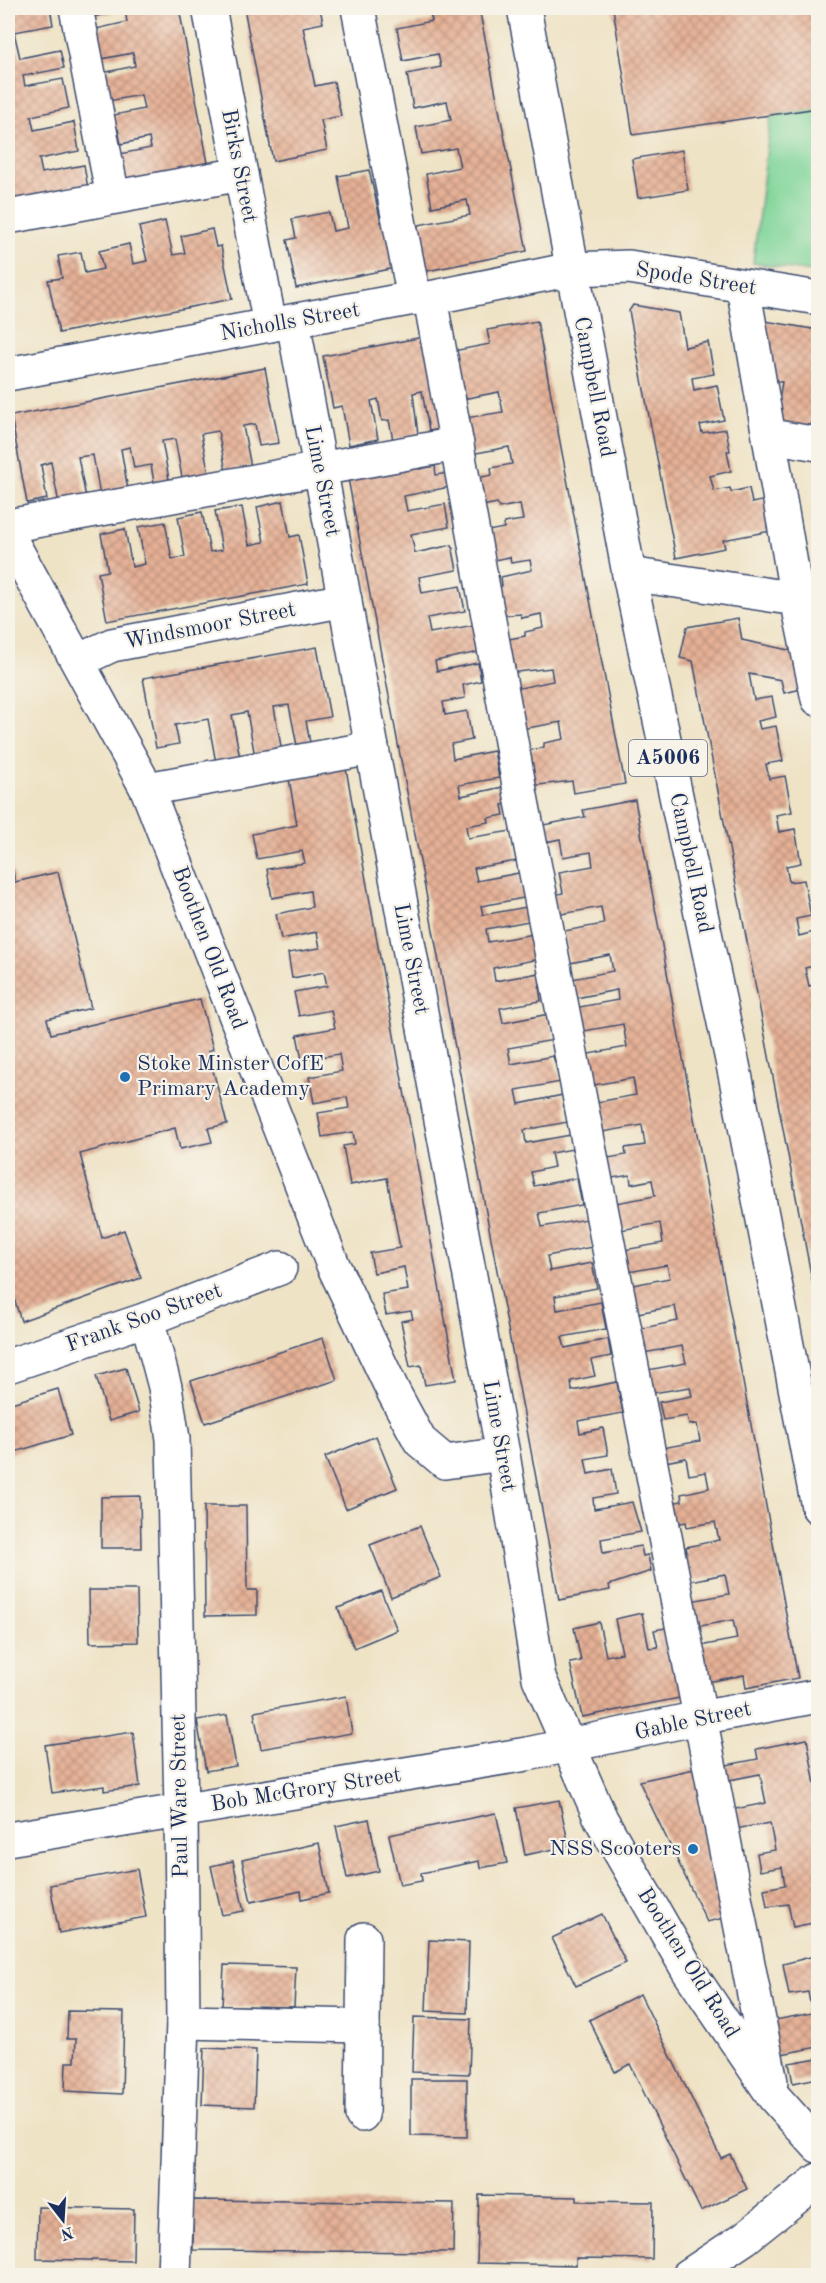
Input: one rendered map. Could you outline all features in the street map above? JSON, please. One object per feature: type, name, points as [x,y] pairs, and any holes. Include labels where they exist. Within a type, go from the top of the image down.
[{"type":"street","points":[[76,8],[113,197]]},
{"type":"street","name":"Birks Street","points":[[209,8],[241,174],[281,324]]},
{"type":"street","points":[[358,8],[422,298],[457,444],[521,795],[774,2097]]},
{"type":"street","name":"Campbell Road","points":[[524,8],[629,574],[736,1079],[819,1507]]},
{"type":"street","points":[[8,217],[241,174]]},
{"type":"street","name":"Spode Street","points":[[572,269],[629,267],[819,298]]},
{"type":"street","name":"Nicholls Street","points":[[8,374],[572,269]]},
{"type":"street","points":[[743,286],[771,436],[808,601],[819,699]]},
{"type":"street","name":"Lime Street","points":[[281,324],[320,467],[503,1454],[527,1596]]},
{"type":"street","points":[[771,436],[819,444]]},
{"type":"street","points":[[8,526],[320,467],[457,444]]},
{"type":"street","name":"Boothen Old Road","points":[[8,535],[147,789],[333,1265],[394,1394],[420,1441],[445,1462],[503,1454]]},
{"type":"street","points":[[629,574],[808,601]]},
{"type":"street","name":"Windsmoor Street","points":[[78,662],[112,645],[345,600]]},
{"type":"street","points":[[147,789],[372,748]]},
{"type":"street","name":"Frank Soo Street","points":[[8,1365],[147,1319],[280,1268]]},
{"type":"street","name":"Paul Ware Street","points":[[147,1319],[165,1387],[173,1439],[183,2022],[174,2276]]},
{"type":"street","name":"Boothen Old Road","points":[[527,1596],[539,1678],[601,1819],[688,1970],[774,2097],[819,2146]]},
{"type":"street","name":"Gable Street","points":[[568,1746],[699,1718],[819,1696]]},
{"type":"street","name":"Bob McGrory Street","points":[[8,1839],[568,1746]]},
{"type":"street","points":[[362,2115],[364,1939]]},
{"type":"street","points":[[183,2022],[363,2026]]},
{"type":"street","points":[[687,2276],[745,2238],[819,2180]]},
{"type":"green space","points":[[818,108],[818,273],[753,263],[771,115]]},
{"type":"building","points":[[8,8],[50,8],[53,25],[14,32],[20,58],[60,50],[64,68],[23,76],[25,86],[63,79],[69,108],[31,116],[34,130],[74,122],[79,151],[39,159],[42,173],[84,165],[89,195],[8,215]]},
{"type":"building","points":[[90,8],[179,8],[211,179],[128,185],[125,171],[113,174],[109,156],[151,148],[149,138],[121,144],[118,129],[106,131],[104,117],[144,109],[141,95],[108,101],[88,76],[135,66],[133,53],[101,59],[96,29],[127,22],[125,10],[92,17]]},
{"type":"building","points":[[244,8],[320,8],[323,23],[303,27],[315,86],[334,82],[341,116],[321,120],[327,150],[273,161]]},
{"type":"building","points":[[429,8],[479,8],[527,251],[417,273],[408,227],[470,215],[467,200],[432,207],[426,174],[460,167],[456,148],[421,154],[416,127],[451,120],[447,101],[413,108],[407,74],[441,67],[438,54],[403,61],[397,28],[432,21]]},
{"type":"building","points":[[613,8],[818,8],[818,108],[633,135]]},
{"type":"building","points":[[682,150],[688,190],[638,198],[632,159]]},
{"type":"building","points":[[369,170],[381,222],[390,220],[400,267],[296,288],[287,240],[296,238],[292,219],[329,212],[333,231],[348,228],[338,176]]},
{"type":"building","points":[[165,221],[173,255],[185,253],[181,236],[212,229],[216,247],[221,246],[232,299],[59,333],[48,280],[62,278],[58,256],[81,252],[85,273],[103,269],[99,251],[129,244],[133,264],[147,261],[139,227]]},
{"type":"building","points":[[633,305],[679,313],[685,347],[708,342],[714,374],[692,378],[694,390],[717,385],[724,420],[700,425],[702,433],[726,429],[731,471],[710,476],[714,491],[730,488],[731,492],[749,488],[752,503],[771,499],[777,530],[723,540],[725,548],[676,558],[629,311]]},
{"type":"building","points":[[754,319],[818,330],[818,389],[809,437],[774,431],[782,382],[765,380]]},
{"type":"building","points":[[537,321],[625,784],[574,793],[572,781],[530,786],[524,752],[544,747],[544,743],[564,739],[561,722],[522,729],[515,689],[553,681],[551,668],[509,673],[503,640],[525,636],[525,632],[543,628],[541,614],[522,618],[521,614],[496,616],[491,588],[502,586],[501,577],[532,570],[530,560],[511,563],[510,557],[489,561],[483,532],[504,528],[504,523],[523,520],[520,504],[499,508],[497,503],[477,507],[472,479],[492,475],[491,468],[512,464],[509,447],[466,455],[459,419],[503,412],[499,392],[452,401],[443,353],[490,344],[487,330]]},
{"type":"building","points":[[429,336],[446,428],[429,431],[422,391],[413,393],[418,435],[393,440],[389,420],[382,421],[378,399],[371,401],[378,439],[349,445],[342,406],[333,408],[323,356]]},
{"type":"building","points":[[265,368],[279,443],[259,446],[255,424],[243,426],[251,467],[226,471],[218,431],[201,434],[210,479],[183,483],[175,439],[162,441],[170,485],[155,488],[151,465],[134,468],[130,447],[121,449],[129,496],[101,501],[93,455],[78,457],[87,503],[60,509],[51,462],[41,465],[47,499],[27,503],[11,416]]},
{"type":"building","points":[[419,466],[419,469],[435,466],[436,475],[448,473],[450,487],[404,496],[407,511],[445,504],[449,527],[411,534],[415,553],[452,545],[457,570],[419,577],[422,593],[460,586],[465,611],[427,618],[430,633],[474,625],[479,652],[435,661],[437,671],[478,663],[481,681],[463,685],[465,698],[443,702],[445,715],[467,711],[472,740],[451,744],[453,759],[494,751],[499,778],[459,785],[461,796],[503,787],[506,804],[502,805],[504,815],[488,818],[489,822],[466,826],[468,838],[511,831],[517,861],[474,868],[477,881],[519,873],[524,898],[481,906],[483,915],[526,907],[529,921],[486,929],[488,942],[534,934],[539,959],[493,968],[495,981],[539,973],[541,1001],[500,1008],[503,1023],[549,1014],[554,1040],[508,1048],[511,1064],[553,1056],[561,1082],[516,1090],[519,1104],[563,1095],[568,1122],[524,1130],[526,1143],[570,1135],[573,1149],[551,1153],[554,1167],[531,1172],[534,1186],[577,1178],[582,1205],[539,1213],[542,1227],[586,1219],[592,1247],[547,1256],[550,1271],[592,1263],[597,1288],[555,1296],[557,1310],[601,1302],[606,1329],[562,1337],[565,1348],[608,1339],[611,1356],[591,1360],[595,1376],[571,1381],[572,1391],[617,1382],[623,1413],[578,1421],[580,1433],[603,1428],[608,1455],[585,1459],[588,1474],[612,1469],[616,1494],[593,1498],[594,1509],[632,1502],[641,1532],[601,1539],[603,1553],[641,1546],[643,1556],[648,1555],[651,1571],[609,1585],[610,1590],[559,1600],[347,473]]},
{"type":"building","points":[[283,501],[290,537],[299,535],[308,584],[107,621],[98,573],[108,571],[101,534],[125,529],[132,567],[145,564],[138,527],[165,522],[172,559],[185,557],[178,517],[202,512],[210,552],[222,550],[215,511],[242,507],[249,545],[264,542],[257,507]]},
{"type":"building","points":[[738,618],[742,640],[802,653],[810,687],[784,693],[781,680],[749,674],[754,700],[772,697],[776,717],[758,721],[760,729],[776,726],[783,761],[766,764],[769,779],[785,776],[792,812],[776,815],[779,832],[795,829],[801,863],[786,866],[789,882],[804,880],[811,916],[796,919],[799,936],[814,932],[818,954],[818,965],[805,968],[809,986],[818,984],[818,1022],[816,1023],[818,1039],[818,1311],[693,661],[680,658],[687,627]]},
{"type":"building","points":[[317,647],[330,717],[306,721],[311,748],[298,751],[289,705],[274,707],[282,752],[255,757],[247,712],[232,715],[240,758],[216,763],[208,719],[175,725],[179,744],[156,748],[143,678]]},
{"type":"building","points":[[345,763],[456,1380],[425,1385],[421,1365],[410,1367],[401,1321],[413,1319],[411,1311],[386,1315],[382,1294],[408,1290],[404,1267],[374,1273],[370,1253],[400,1248],[387,1178],[350,1185],[343,1146],[355,1144],[353,1132],[322,1137],[318,1113],[349,1108],[347,1097],[314,1103],[309,1077],[342,1071],[339,1054],[302,1060],[297,1035],[335,1028],[331,1010],[299,1016],[294,992],[327,986],[324,972],[292,978],[288,953],[320,948],[317,932],[281,939],[276,914],[312,907],[310,891],[272,898],[267,869],[305,863],[302,851],[257,859],[252,834],[297,825],[288,773]]},
{"type":"building","points":[[635,800],[798,1678],[746,1688],[744,1675],[703,1683],[689,1648],[737,1639],[733,1620],[690,1628],[685,1602],[729,1594],[725,1574],[681,1583],[676,1554],[687,1552],[686,1547],[719,1540],[715,1522],[687,1527],[686,1522],[670,1525],[666,1504],[682,1501],[681,1494],[709,1488],[706,1472],[689,1475],[686,1458],[660,1463],[657,1449],[700,1441],[697,1424],[689,1425],[687,1416],[663,1420],[659,1402],[692,1396],[690,1387],[647,1394],[642,1371],[686,1363],[682,1346],[638,1354],[633,1330],[678,1321],[675,1306],[632,1314],[627,1286],[670,1278],[667,1265],[623,1273],[619,1251],[663,1243],[660,1223],[615,1231],[610,1204],[655,1196],[652,1180],[631,1184],[630,1175],[606,1179],[602,1159],[626,1155],[625,1148],[645,1145],[642,1125],[603,1132],[597,1102],[636,1095],[633,1078],[589,1086],[583,1055],[627,1047],[623,1024],[579,1032],[574,1008],[618,1000],[617,990],[576,998],[572,979],[613,971],[610,955],[570,963],[564,931],[604,924],[601,907],[556,915],[553,895],[563,893],[559,872],[593,866],[591,852],[563,857],[560,839],[541,843],[538,826],[585,817],[583,810]]},
{"type":"building","points":[[9,851],[15,882],[58,872],[91,1008],[47,1019],[51,1034],[200,999],[213,1049],[208,1051],[227,1124],[208,1128],[212,1142],[180,1149],[175,1128],[80,1154],[102,1238],[124,1230],[141,1278],[21,1321],[14,1298],[8,1300]]},
{"type":"building","points":[[323,1338],[337,1380],[205,1423],[191,1381]]},
{"type":"building","points":[[126,1368],[139,1412],[109,1421],[96,1376]]},
{"type":"building","points":[[58,1389],[71,1435],[8,1454],[8,1404]]},
{"type":"building","points":[[376,1436],[397,1488],[346,1509],[325,1457]]},
{"type":"building","points":[[140,1496],[141,1548],[101,1548],[101,1497]]},
{"type":"building","points":[[204,1506],[246,1506],[247,1590],[257,1590],[257,1615],[205,1616]]},
{"type":"building","points":[[420,1526],[441,1577],[391,1597],[370,1545]]},
{"type":"building","points":[[89,1590],[137,1590],[138,1642],[90,1643]]},
{"type":"building","points":[[381,1591],[397,1630],[354,1648],[338,1608]]},
{"type":"building","points":[[642,1613],[649,1648],[658,1647],[654,1630],[676,1626],[690,1696],[582,1717],[570,1663],[581,1661],[574,1628],[599,1622],[606,1656],[622,1653],[615,1619]]},
{"type":"building","points":[[346,1696],[352,1733],[261,1749],[254,1712]]},
{"type":"building","points":[[227,1715],[236,1766],[206,1771],[197,1720]]},
{"type":"building","points":[[133,1732],[140,1786],[104,1791],[104,1786],[52,1793],[45,1745]]},
{"type":"building","points":[[807,1739],[818,1802],[818,1922],[793,1927],[788,1904],[767,1907],[764,1889],[785,1885],[782,1867],[760,1871],[757,1853],[775,1850],[770,1823],[729,1830],[725,1811],[766,1803],[760,1774],[719,1782],[716,1767],[758,1759],[756,1749]]},
{"type":"building","name":"NSS Scooters","points":[[699,1768],[728,1917],[707,1922],[639,1781]]},
{"type":"building","points":[[559,1800],[569,1846],[525,1855],[516,1808]]},
{"type":"building","points":[[496,1813],[507,1863],[480,1868],[479,1861],[421,1873],[422,1881],[400,1885],[389,1835]]},
{"type":"building","points":[[369,1819],[379,1871],[347,1878],[336,1826]]},
{"type":"building","points":[[319,1843],[329,1893],[302,1899],[301,1891],[251,1902],[242,1860]]},
{"type":"building","points":[[233,1861],[244,1911],[222,1915],[211,1866]]},
{"type":"building","points":[[137,1869],[146,1917],[59,1933],[50,1885]]},
{"type":"building","points":[[602,1914],[626,1963],[576,1986],[552,1938]]},
{"type":"building","points":[[429,1940],[469,1942],[467,2013],[426,2011]]},
{"type":"building","points":[[818,1955],[818,2047],[771,2056],[765,2022],[812,2013],[808,1992],[789,1995],[783,1964]]},
{"type":"building","points":[[224,1965],[296,1967],[294,2007],[222,2006]]},
{"type":"building","points":[[640,1994],[721,2158],[730,2154],[747,2189],[701,2211],[630,2064],[615,2072],[589,2020]]},
{"type":"building","points":[[68,2011],[124,2012],[122,2094],[65,2091],[66,2062],[75,2062],[76,2039],[67,2039]]},
{"type":"building","points":[[414,2017],[471,2019],[469,2074],[412,2072]]},
{"type":"building","points":[[204,2048],[256,2050],[254,2107],[202,2105]]},
{"type":"building","points":[[818,2058],[818,2078],[793,2083],[789,2063]]},
{"type":"building","points":[[411,2079],[467,2079],[467,2137],[411,2136]]},
{"type":"building","points":[[479,2195],[577,2197],[577,2201],[653,2202],[652,2259],[576,2258],[576,2265],[477,2263]]},
{"type":"building","points":[[193,2200],[454,2203],[453,2252],[193,2250]]},
{"type":"building","points":[[38,2207],[134,2209],[133,2261],[37,2259]]},
{"type":"place","name":"Stoke Minster CofE Primary Academy","points":[[125,1077]]},
{"type":"place","name":"NSS Scooters","points":[[693,1849]]}]
